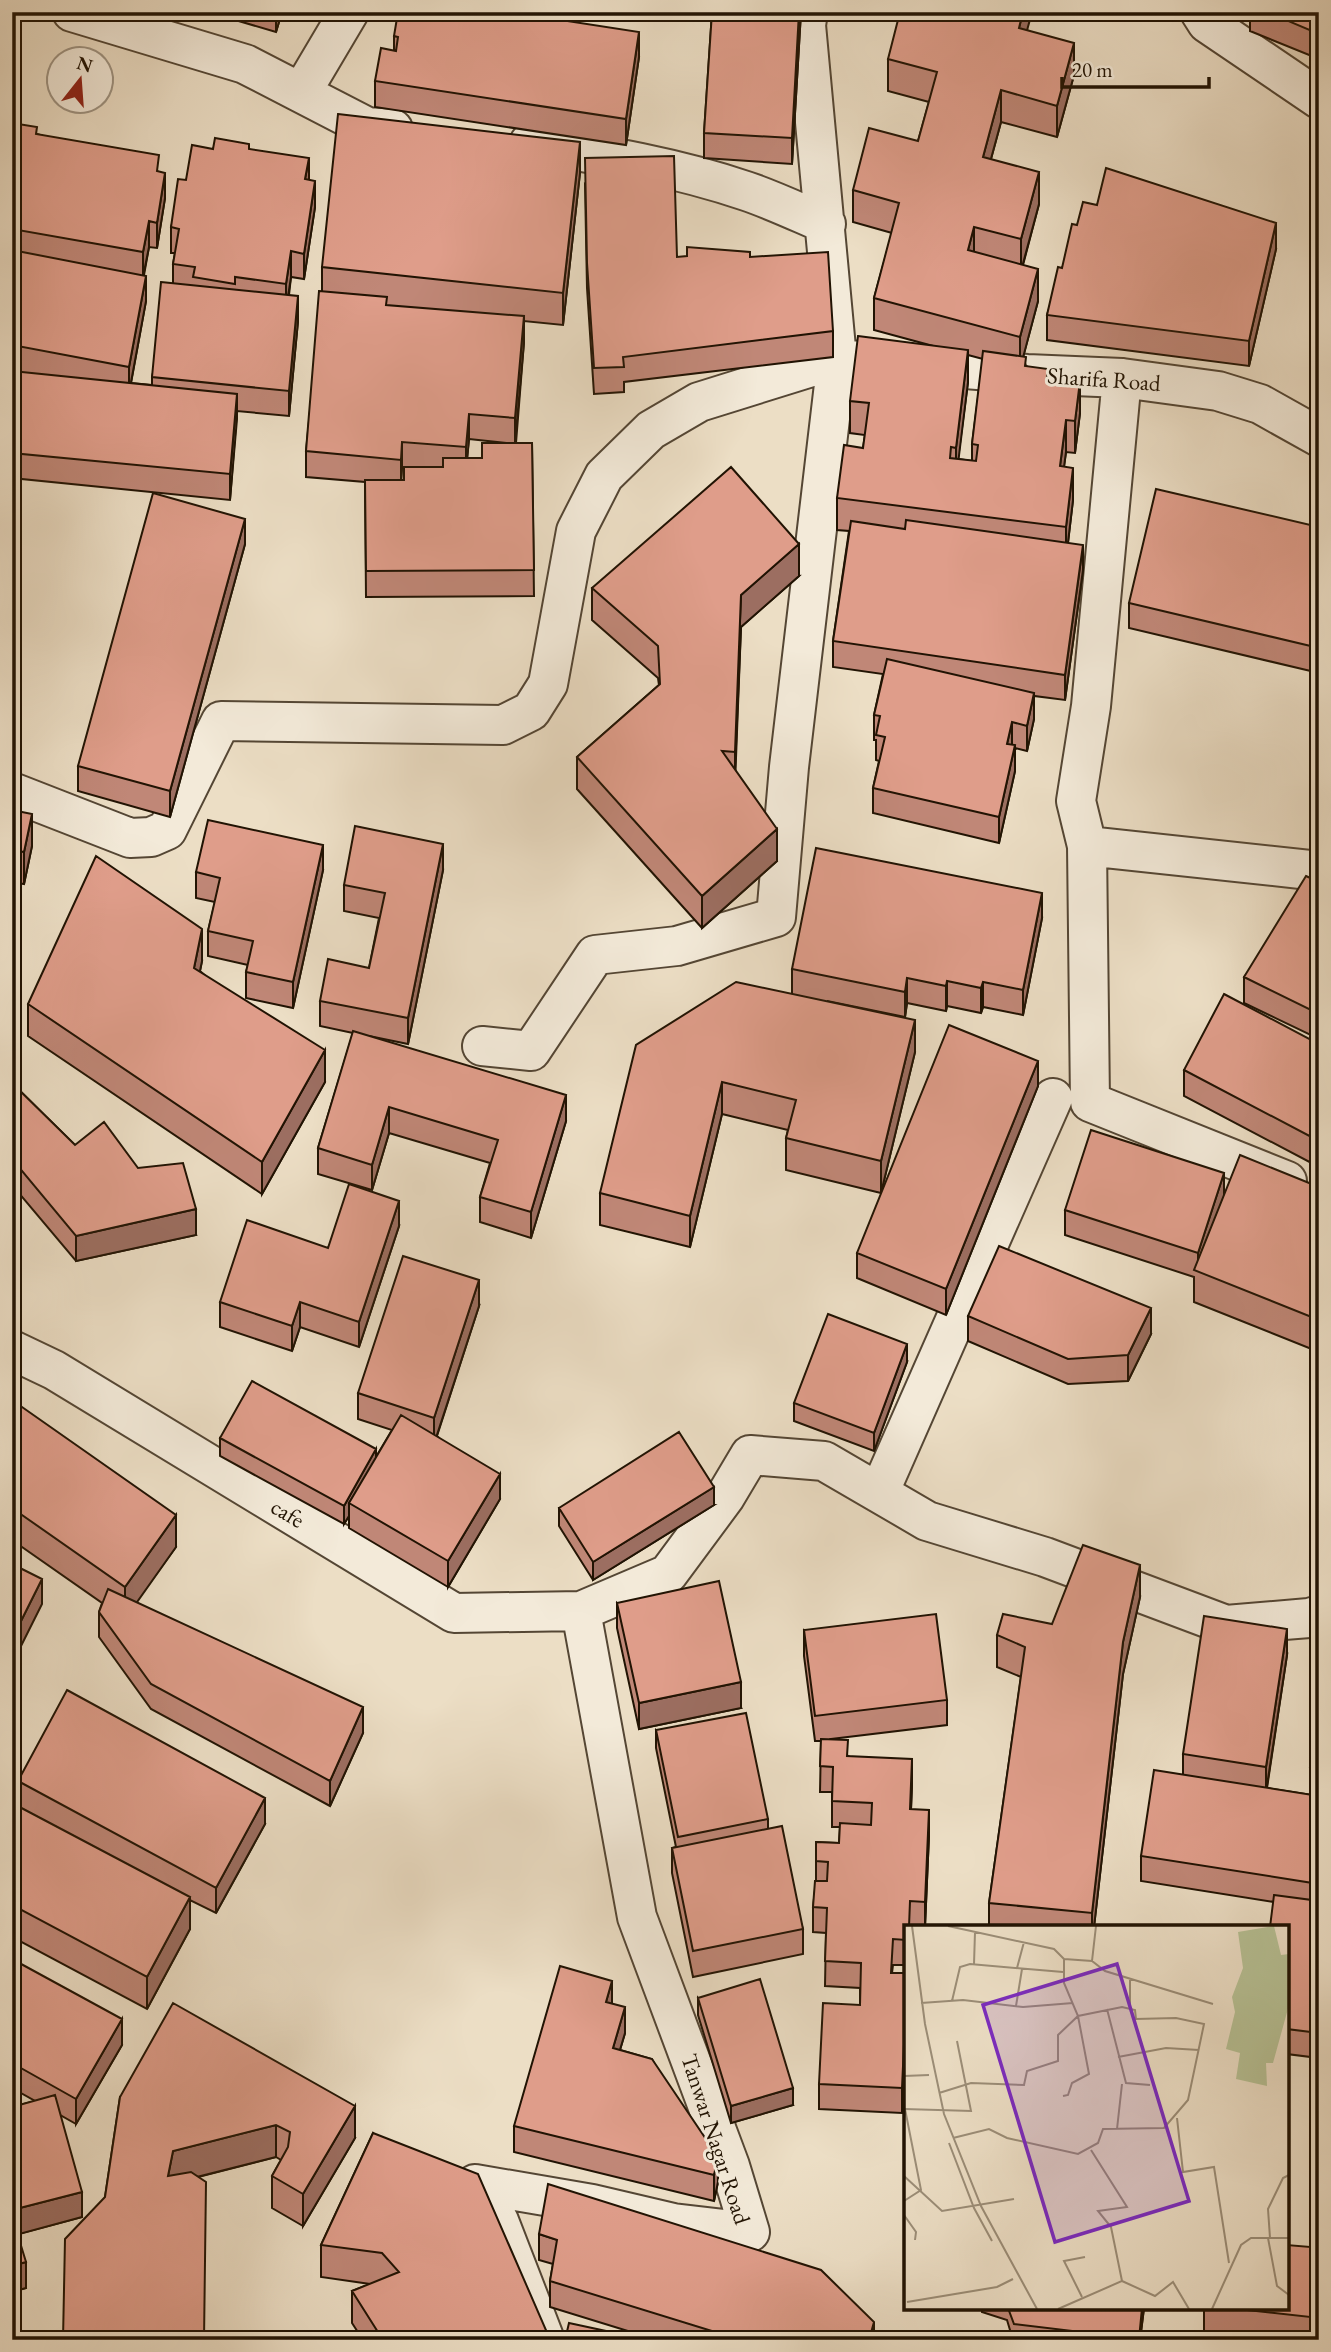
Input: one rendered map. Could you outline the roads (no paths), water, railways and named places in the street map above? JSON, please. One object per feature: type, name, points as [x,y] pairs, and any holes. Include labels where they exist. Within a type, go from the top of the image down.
[{"type":"street","points":[[72,12],[246,64],[367,127],[421,131]]},
{"type":"street","points":[[301,93],[349,12]]},
{"type":"street","points":[[482,1046],[531,1051],[595,956],[677,946],[776,918],[789,767],[837,359],[806,25],[808,12]]},
{"type":"street","points":[[1199,12],[1207,23],[1319,99]]},
{"type":"street","points":[[500,139],[588,152],[705,178],[749,191],[826,224]]},
{"type":"street","points":[[12,792],[130,838],[151,837],[167,830],[220,722],[503,725],[531,711],[548,684],[576,531],[604,476],[652,430],[699,402],[837,359]]},
{"type":"street","name":"Sharifa Road","points":[[837,359],[1027,374],[1122,378],[1218,391],[1260,404],[1319,437]]},
{"type":"street","points":[[1122,378],[1091,706],[1076,801],[1087,846],[1090,1102],[1302,1187]]},
{"type":"street","points":[[1087,846],[1319,872]]},
{"type":"street","points":[[879,1493],[1053,1098]]},
{"type":"street","name":"cafe","points":[[12,1350],[54,1370],[454,1613],[581,1611]]},
{"type":"street","points":[[581,1611],[668,1574],[725,1497],[750,1455],[824,1461],[927,1521],[1045,1557],[1226,1625],[1319,1615]]},
{"type":"street","name":"Tanwar Nagar Road","points":[[545,2340],[499,2221],[475,2184],[592,2204],[673,2223],[750,2232],[730,2166],[637,1917],[581,1611]]}]
